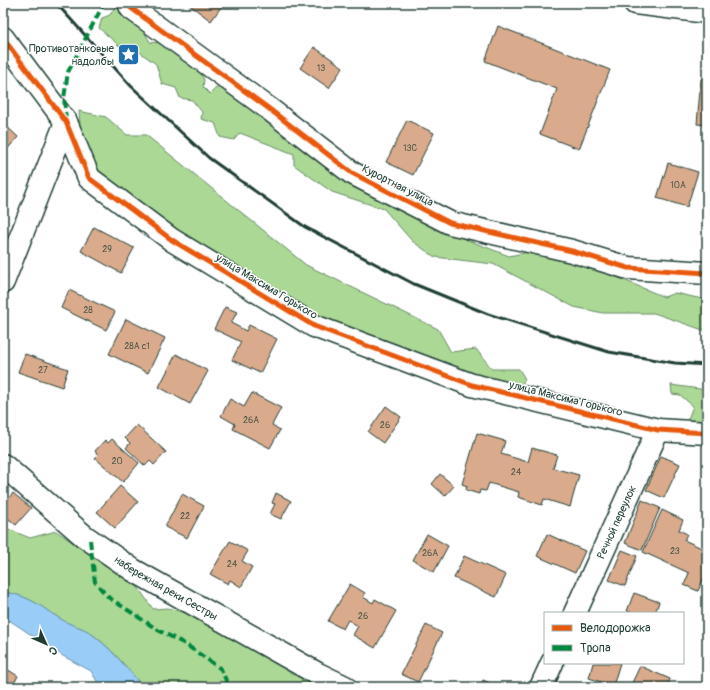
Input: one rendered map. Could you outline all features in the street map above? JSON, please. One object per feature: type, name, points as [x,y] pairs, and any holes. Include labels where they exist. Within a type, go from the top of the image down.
[{"type":"street","name":"Курортная улица","points":[[129,3],[131,8],[268,108],[352,173],[450,223],[572,251],[628,268],[707,273]]},
{"type":"street","points":[[635,3],[707,12]]},
{"type":"street","name":"улица Максима Горького","points":[[3,38],[66,122],[89,178],[172,240],[314,326],[472,385],[658,430],[707,433]]},
{"type":"street","points":[[3,282],[66,122]]},
{"type":"street","name":"Речной переулок","points":[[575,612],[658,430]]},
{"type":"street","name":"набережная реки Сестры","points":[[3,465],[84,536],[133,570],[318,674],[346,687]]},
{"type":"street","points":[[541,687],[552,664]]},
{"type":"green space","points":[[115,7],[123,7],[128,11],[126,19],[142,28],[150,42],[162,43],[196,63],[204,80],[203,87],[210,94],[216,88],[233,87],[260,109],[272,126],[439,229],[509,256],[543,249],[607,273],[664,297],[675,293],[707,300],[707,330],[703,330],[654,313],[603,313],[574,307],[493,264],[435,257],[412,241],[384,209],[332,192],[294,165],[294,154],[240,133],[234,140],[220,137],[215,123],[201,119],[202,112],[192,100],[180,98],[176,88],[162,84],[156,64],[134,48],[125,51],[99,28],[102,18],[110,15]]},
{"type":"green space","points":[[79,111],[106,117],[127,135],[146,135],[306,265],[438,329],[451,352],[476,349],[492,369],[519,369],[525,379],[520,388],[497,387],[314,321],[103,181],[81,139]]},
{"type":"green space","points":[[671,385],[707,390],[707,430],[693,428],[688,419],[693,406],[680,395],[672,394]]},
{"type":"green space","points":[[3,527],[30,538],[56,531],[137,586],[153,609],[168,608],[197,616],[313,681],[311,687],[220,687],[212,684],[208,687],[143,687],[111,651],[89,632],[66,622],[30,600],[3,592]]},
{"type":"water","points":[[3,592],[30,600],[66,622],[89,632],[111,651],[143,687],[104,687],[98,683],[91,671],[63,656],[3,616]]},
{"type":"building","points":[[187,3],[224,3],[211,21]]},
{"type":"building","points":[[498,26],[610,70],[579,149],[540,134],[557,89],[485,61]]},
{"type":"building","points":[[314,47],[343,67],[329,88],[300,68]]},
{"type":"building","points":[[701,79],[707,79],[707,125],[697,124]]},
{"type":"building","points":[[407,120],[434,133],[413,175],[386,162]]},
{"type":"building","points":[[3,123],[18,137],[3,154]]},
{"type":"building","points":[[668,163],[698,172],[687,207],[657,198]]},
{"type":"building","points":[[94,227],[134,248],[121,273],[81,251]]},
{"type":"building","points":[[69,290],[115,312],[106,330],[61,308]]},
{"type":"building","points":[[225,307],[237,312],[231,323],[246,331],[249,325],[277,339],[260,373],[232,360],[241,342],[214,329]]},
{"type":"building","points":[[126,319],[165,338],[148,373],[109,354]]},
{"type":"building","points":[[25,354],[68,369],[62,387],[18,372]]},
{"type":"building","points":[[176,354],[208,371],[190,404],[159,387]]},
{"type":"building","points":[[252,393],[281,408],[272,425],[280,430],[270,448],[233,429],[235,424],[221,416],[230,399],[244,407]]},
{"type":"building","points":[[386,406],[401,417],[383,443],[368,432]]},
{"type":"building","points":[[137,425],[166,452],[154,465],[150,461],[145,466],[126,448],[130,443],[125,438]]},
{"type":"building","points":[[477,433],[505,441],[501,454],[528,462],[532,448],[557,455],[553,468],[579,475],[570,507],[544,499],[542,505],[518,497],[519,492],[489,483],[486,491],[480,490],[479,494],[466,490],[467,486],[462,484]]},
{"type":"building","points":[[112,439],[139,463],[123,482],[95,458],[98,455],[95,451],[105,440],[108,443]]},
{"type":"building","points":[[661,456],[680,464],[664,498],[646,490]]},
{"type":"building","points":[[440,474],[454,486],[445,496],[432,484]]},
{"type":"building","points":[[120,486],[138,502],[115,528],[97,512]]},
{"type":"building","points":[[13,493],[31,508],[16,525],[3,514],[3,505]]},
{"type":"building","points":[[276,493],[291,501],[281,519],[270,514],[275,504],[272,503]]},
{"type":"building","points":[[182,494],[204,506],[187,538],[165,527]]},
{"type":"building","points":[[642,500],[660,508],[642,550],[625,543]]},
{"type":"building","points":[[662,510],[683,520],[679,530],[687,534],[684,540],[706,550],[707,548],[707,581],[703,579],[698,591],[684,585],[689,573],[643,552]]},
{"type":"building","points":[[427,534],[448,546],[434,572],[413,560]]},
{"type":"building","points":[[547,534],[585,551],[575,573],[537,556]]},
{"type":"building","points":[[230,541],[248,551],[242,561],[252,567],[241,587],[230,580],[228,584],[210,574]]},
{"type":"building","points":[[622,550],[637,556],[625,586],[609,580]]},
{"type":"building","points":[[464,556],[506,575],[496,597],[454,578]]},
{"type":"building","points":[[350,584],[365,593],[363,597],[373,603],[375,599],[396,611],[375,648],[353,635],[358,626],[348,620],[343,629],[328,621]]},
{"type":"building","points":[[634,593],[659,602],[655,612],[627,611]]},
{"type":"building","points":[[426,625],[442,633],[418,682],[401,674]]},
{"type":"building","points":[[593,664],[620,664],[613,686],[589,678]]},
{"type":"building","points":[[640,666],[670,679],[667,687],[630,687]]},
{"type":"building","points":[[5,668],[18,676],[12,687],[3,687],[3,671]]},
{"type":"building","points":[[483,680],[499,687],[480,687]]},
{"type":"railway","points":[[56,3],[131,86],[209,158],[305,227],[414,284],[488,314],[609,352],[675,363],[707,365]]},
{"type":"marked path","points":[[66,120],[64,98],[68,72],[104,3]]},
{"type":"marked path","points":[[90,540],[95,582],[108,597],[158,630],[185,644],[221,669],[229,687]]},
{"type":"cycle path","points":[[129,3],[131,8],[268,108],[352,173],[450,223],[572,251],[628,268],[707,273]]},
{"type":"cycle path","points":[[3,38],[66,122],[89,178],[172,240],[314,326],[472,385],[658,430],[707,433]]},
{"type":"place","name":"Противотанковые надолбы","points":[[129,54]]}]
